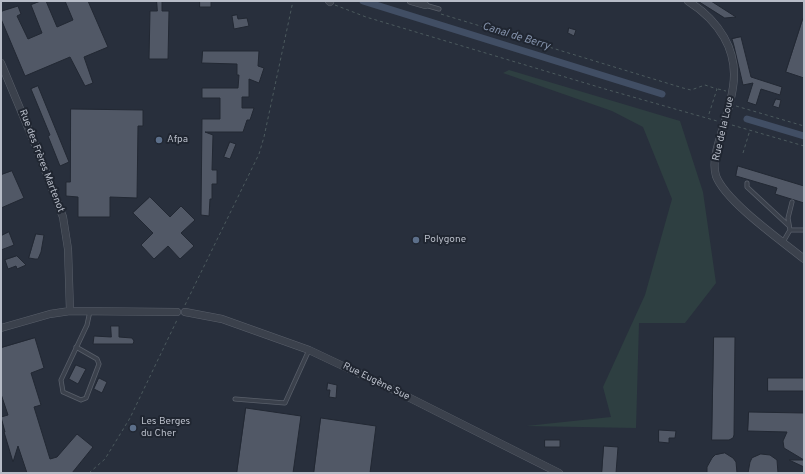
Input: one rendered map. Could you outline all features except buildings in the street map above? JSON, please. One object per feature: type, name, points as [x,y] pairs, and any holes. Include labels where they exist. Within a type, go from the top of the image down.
[{"type":"street","points":[[411,1],[425,5]]},
{"type":"street","name":"Rue de la Loue","points":[[688,1],[713,20],[725,39],[734,77],[715,164],[716,175],[720,184],[735,202],[804,259]]},
{"type":"street","name":"Rue des Frères Martenot","points":[[1,63],[39,154],[63,217],[68,249],[70,311]]},
{"type":"street","name":"Rue Eugène Sue","points":[[1,328],[50,314],[70,311],[181,312],[222,319],[309,350],[398,392],[560,473]]},
{"type":"lane","points":[[425,5],[439,9]]},
{"type":"lane","points":[[747,184],[747,186],[790,228],[804,230]]},
{"type":"lane","points":[[783,242],[790,228],[788,218],[792,202]]},
{"type":"lane","points":[[76,347],[97,359],[99,364],[86,398],[81,400],[63,392],[61,388],[61,380],[76,347],[87,325],[90,311]]},
{"type":"lane","points":[[235,399],[285,404],[309,350]]},
{"type":"path","points":[[89,473],[105,459],[130,418],[259,154],[293,1]]},
{"type":"path","points":[[329,2],[366,17],[804,146]]},
{"type":"path","points":[[439,14],[683,88],[691,90],[705,85],[717,89],[707,118]]},
{"type":"path","points":[[729,104],[804,126]]},
{"type":"path","points":[[743,153],[750,130]]},
{"type":"shaded area","points":[[509,70],[680,121],[703,192],[716,283],[685,323],[639,323],[636,428],[526,426],[611,417],[603,387],[645,295],[672,199],[643,127],[612,111],[503,73]]},
{"type":"waterway","name":"Canal de Berry","points":[[363,1],[662,94]]},
{"type":"waterway","name":"Canal de Berry","points":[[747,119],[804,136]]},
{"type":"place","name":"Afpa","points":[[159,140]]},
{"type":"place","name":"Polygone","points":[[416,240]]},
{"type":"place","name":"Les Berges du Cher","points":[[133,428]]}]
